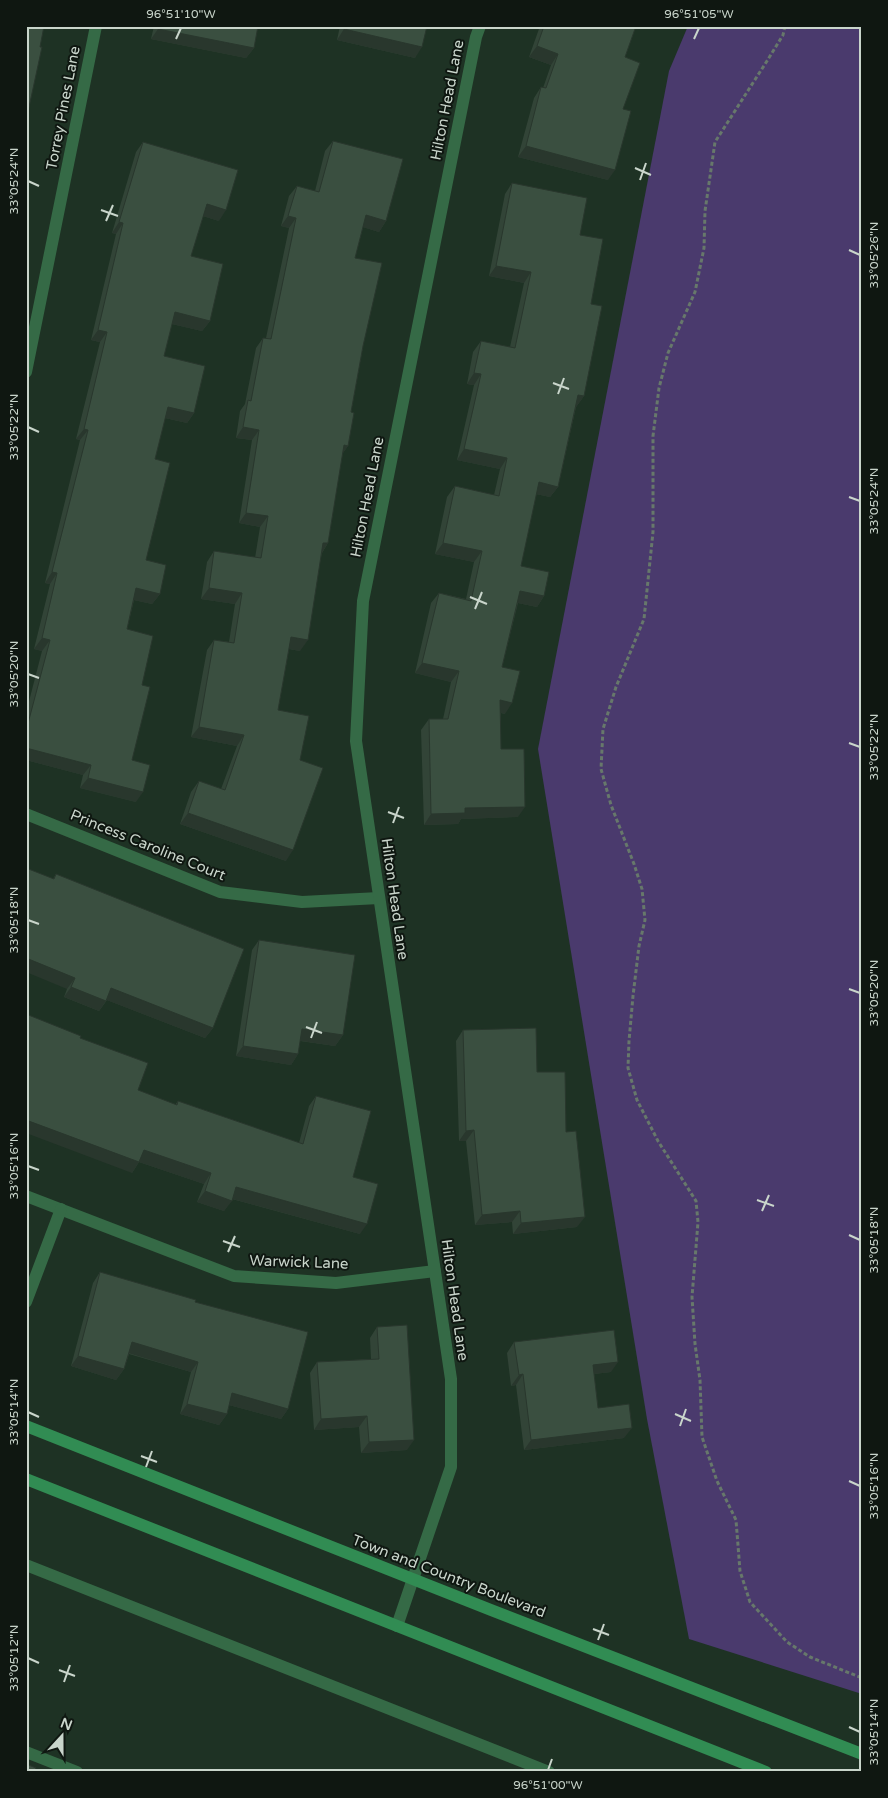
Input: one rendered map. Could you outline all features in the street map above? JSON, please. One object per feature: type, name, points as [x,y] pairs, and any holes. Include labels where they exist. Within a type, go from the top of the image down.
[{"type":"main road","name":"Town and Country Boulevard","points":[[26,1426],[413,1580],[862,1754]]},
{"type":"main road","points":[[26,1479],[766,1772]]},
{"type":"street","name":"Torrey Pines Lane","points":[[26,372],[96,26]]},
{"type":"street","name":"Hilton Head Lane","points":[[397,1626],[451,1467],[451,1379],[356,741],[363,601],[474,47],[480,26]]},
{"type":"street","name":"Princess Caroline Court","points":[[26,814],[220,892],[302,902],[379,898]]},
{"type":"street","name":"Warwick Lane","points":[[26,1196],[234,1276],[336,1283],[435,1271]]},
{"type":"street","points":[[26,1302],[61,1209]]},
{"type":"street","points":[[26,1565],[548,1772]]},
{"type":"street","points":[[26,1752],[77,1772]]},
{"type":"path","points":[[785,26],[783,35],[715,142],[705,211],[704,248],[695,292],[668,353],[659,388],[653,436],[653,532],[644,619],[616,687],[604,729],[601,769],[611,805],[642,890],[645,920],[639,946],[633,996],[628,1041],[628,1068],[637,1100],[658,1141],[696,1201],[698,1222],[692,1297],[694,1344],[700,1380],[702,1437],[717,1481],[736,1520],[740,1571],[750,1602],[786,1642],[810,1657],[862,1678]]},
{"type":"shaded area","points":[[688,26],[862,26],[862,1694],[689,1639],[647,1419],[538,749],[669,71]]},
{"type":"building","points":[[26,26],[44,26],[40,47],[42,47],[26,121]]},
{"type":"building","points":[[159,26],[258,26],[254,48],[158,29]]},
{"type":"building","points":[[345,26],[427,26],[422,47],[344,29]]},
{"type":"building","points":[[544,26],[636,26],[625,57],[640,63],[623,109],[631,111],[615,170],[526,146],[541,87],[546,88],[558,54],[537,46]]},
{"type":"building","points":[[333,141],[403,159],[386,221],[366,215],[355,258],[382,263],[363,346],[351,412],[354,413],[348,446],[344,445],[328,543],[323,543],[308,640],[291,637],[278,710],[309,716],[300,760],[323,768],[293,850],[188,813],[199,781],[225,790],[244,735],[199,727],[214,640],[234,643],[242,593],[209,588],[214,551],[261,558],[268,516],[246,513],[259,430],[243,427],[248,400],[251,401],[263,338],[271,339],[296,218],[288,216],[297,186],[319,192]]},
{"type":"building","points":[[143,142],[238,170],[226,210],[207,204],[191,256],[223,264],[210,321],[175,312],[164,356],[205,366],[194,413],[168,407],[155,459],[170,463],[146,560],[166,565],[160,594],[136,588],[127,629],[153,636],[142,685],[150,687],[132,760],[150,765],[143,792],[88,778],[91,765],[26,748],[26,731],[50,640],[42,638],[57,573],[52,572],[88,430],[84,429],[107,332],[98,330],[123,223],[119,222]]},
{"type":"building","points":[[512,183],[587,198],[580,235],[603,239],[591,304],[602,306],[584,396],[578,395],[558,487],[539,482],[521,566],[549,572],[544,596],[520,591],[502,667],[520,671],[512,703],[500,700],[501,749],[524,749],[525,807],[465,808],[465,813],[431,814],[429,719],[448,719],[459,671],[422,663],[439,593],[471,601],[482,551],[443,543],[455,486],[499,496],[507,458],[464,449],[481,374],[474,373],[481,341],[515,348],[531,272],[496,266]]},
{"type":"building","points":[[26,868],[54,879],[56,874],[244,949],[213,1028],[111,988],[106,1001],[71,987],[75,978],[26,958]]},
{"type":"building","points":[[259,940],[355,955],[343,1035],[302,1029],[298,1054],[243,1046]]},
{"type":"building","points":[[26,1014],[81,1036],[80,1038],[148,1063],[138,1090],[177,1105],[178,1101],[303,1144],[316,1096],[371,1111],[353,1177],[378,1184],[367,1224],[236,1187],[232,1201],[205,1191],[211,1173],[144,1150],[139,1162],[26,1120]]},
{"type":"building","points":[[536,1028],[537,1072],[565,1072],[566,1132],[576,1131],[585,1217],[521,1223],[520,1211],[482,1215],[474,1130],[466,1131],[463,1030]]},
{"type":"building","points":[[100,1272],[196,1300],[195,1302],[308,1332],[288,1409],[232,1393],[227,1414],[187,1404],[198,1362],[132,1342],[124,1369],[78,1356]]},
{"type":"building","points":[[407,1325],[414,1440],[369,1442],[367,1416],[321,1419],[317,1362],[379,1359],[377,1327]]},
{"type":"building","points":[[614,1330],[618,1362],[593,1365],[598,1408],[629,1404],[632,1428],[531,1440],[523,1374],[519,1375],[514,1342]]},
{"type":"building","points":[[26,1764],[36,1768],[34,1772],[26,1772]]}]
